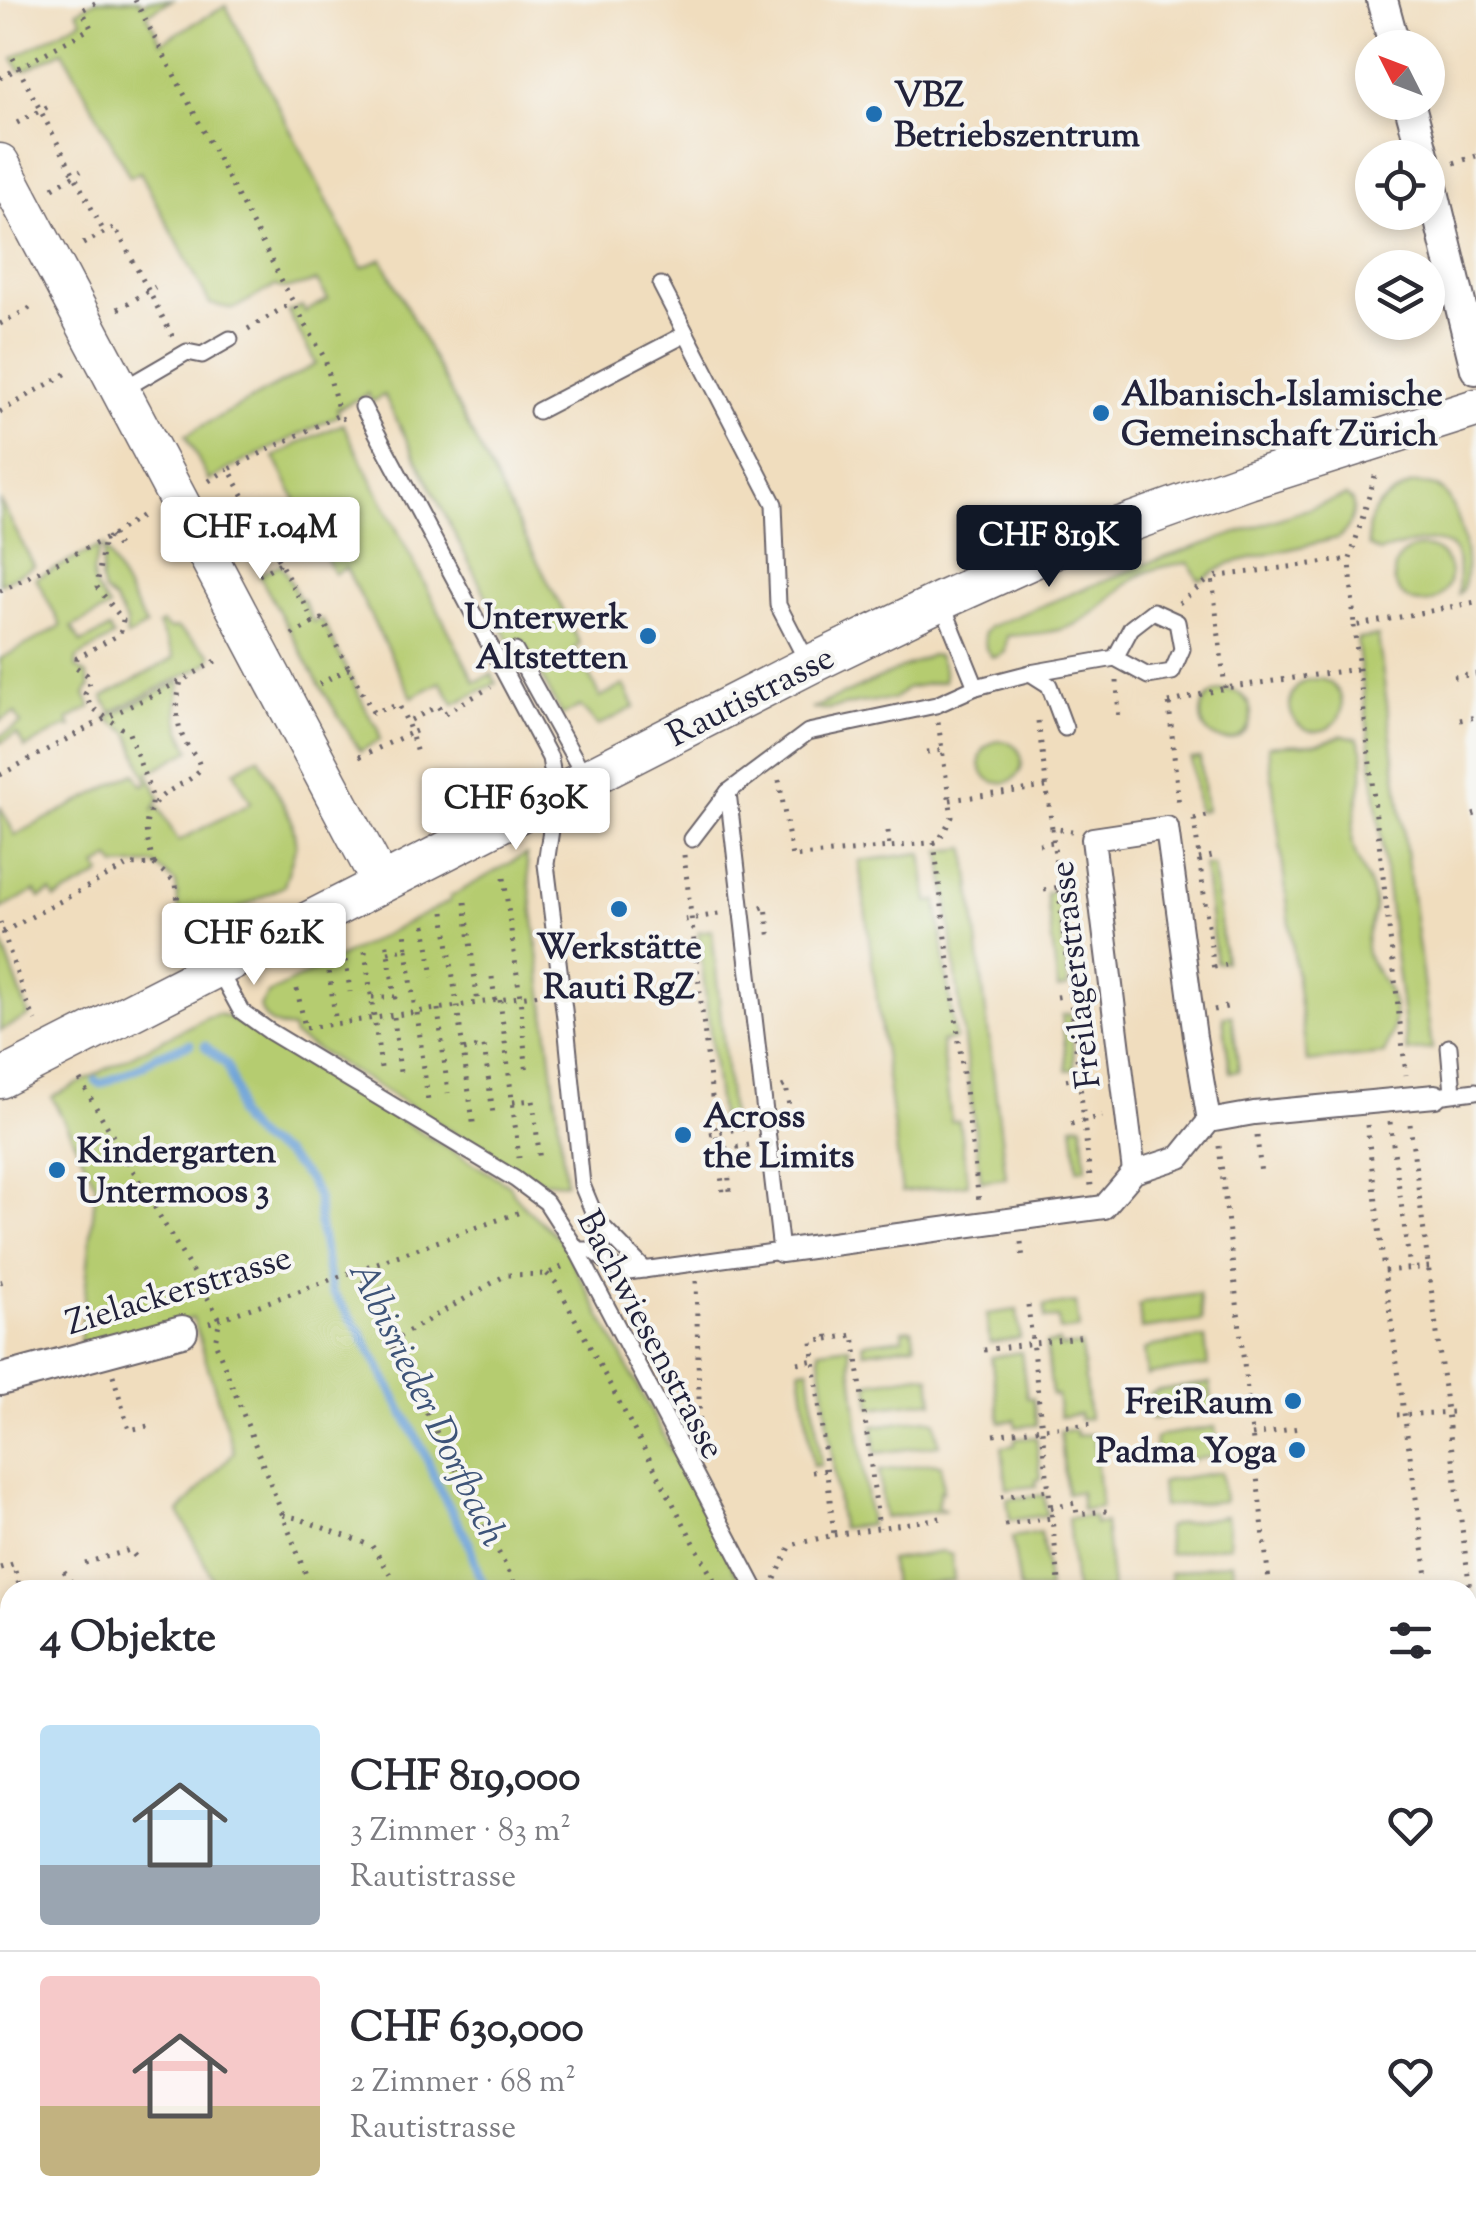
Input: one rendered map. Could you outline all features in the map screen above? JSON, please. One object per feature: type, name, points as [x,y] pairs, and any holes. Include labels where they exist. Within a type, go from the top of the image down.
[{"type":"street","points":[[1382,0],[1390,30]]},
{"type":"street","points":[[0,163],[382,883]]},
{"type":"street","points":[[1445,214],[1476,369]]},
{"type":"street","name":"Rautistrasse","points":[[0,1079],[940,601],[1058,548],[1248,480],[1476,408]]},
{"type":"street","points":[[1167,828],[1208,1121]]},
{"type":"street","name":"Freilagerstrasse","points":[[1134,1172],[1093,839],[1167,828]]},
{"type":"street","points":[[781,1251],[1104,1208],[1134,1172],[1180,1157],[1208,1121],[1444,1095]]},
{"type":"street","name":"Zielackerstrasse","points":[[0,1380],[182,1331]]},
{"type":"lane","points":[[661,285],[774,504],[778,604],[809,665]]},
{"type":"lane","points":[[538,411],[686,334]]},
{"type":"lane","points":[[120,391],[187,352],[202,355],[230,339]]},
{"type":"lane","points":[[363,407],[550,758],[571,787]]},
{"type":"lane","points":[[940,601],[976,687]]},
{"type":"lane","points":[[688,846],[728,792],[808,732],[936,705],[976,687],[1030,673],[1115,658],[1148,676],[1172,672],[1182,649],[1178,622],[1153,611],[1131,628],[1115,658]]},
{"type":"lane","points":[[515,650],[571,787],[546,864],[582,1185],[597,1221],[644,1270]]},
{"type":"lane","points":[[1030,673],[1049,685],[1066,728]]},
{"type":"lane","points":[[577,1250],[592,1250],[621,1273],[781,1251],[728,792]]},
{"type":"lane","name":"Bachwiesenstrasse","points":[[218,969],[241,1011],[255,1021],[499,1169],[546,1202],[577,1250],[757,1580]]},
{"type":"lane","points":[[1448,1047],[1444,1095],[1476,1092]]},
{"type":"path","points":[[0,78],[91,28],[82,10],[101,0]]},
{"type":"path","points":[[135,0],[325,358],[341,419],[363,407]]},
{"type":"path","points":[[13,58],[44,109],[104,232]]},
{"type":"path","points":[[17,124],[44,109]]},
{"type":"path","points":[[1445,162],[1476,156]]},
{"type":"path","points":[[52,188],[81,171]]},
{"type":"path","points":[[83,244],[118,225],[182,355]]},
{"type":"path","points":[[118,309],[152,290]]},
{"type":"path","points":[[230,339],[293,302]]},
{"type":"path","points":[[0,324],[34,306]]},
{"type":"path","points":[[0,412],[69,372]]},
{"type":"path","points":[[209,481],[339,414]]},
{"type":"path","points":[[229,468],[313,622]]},
{"type":"path","points":[[1375,476],[1350,560],[1410,1268]]},
{"type":"path","points":[[227,519],[250,506]]},
{"type":"path","points":[[9,599],[2,590],[110,536],[144,514]]},
{"type":"path","points":[[110,536],[120,550]]},
{"type":"path","points":[[110,536],[102,544],[98,587],[124,620],[120,634],[77,658],[76,667],[86,675],[90,686],[85,694],[90,707],[129,733],[152,796],[150,814]]},
{"type":"path","points":[[1164,616],[1212,577],[1350,560]]},
{"type":"path","points":[[260,575],[282,563]]},
{"type":"path","points":[[1295,566],[1296,576]]},
{"type":"path","points":[[1212,577],[1225,688]]},
{"type":"path","points":[[1354,626],[1475,603]]},
{"type":"path","points":[[292,635],[324,617],[373,712],[399,705],[413,732],[418,758]]},
{"type":"path","points":[[0,776],[221,658]]},
{"type":"path","points":[[1115,658],[1119,722]]},
{"type":"path","points":[[348,669],[355,673]]},
{"type":"path","points":[[319,684],[348,669]]},
{"type":"path","points":[[1167,828],[1166,815],[1178,808],[1169,703],[1225,688],[1358,670]]},
{"type":"path","points":[[1030,673],[1048,787],[1094,1209]]},
{"type":"path","points":[[1454,678],[1476,674]]},
{"type":"path","points":[[407,722],[438,706],[443,714],[507,678]]},
{"type":"path","points":[[182,682],[176,702],[178,721],[200,769],[160,798],[144,831],[154,864],[176,883],[179,913],[190,942]]},
{"type":"path","points":[[775,758],[792,857],[938,842],[952,817],[936,705]]},
{"type":"path","points":[[1460,720],[1476,716]]},
{"type":"path","points":[[359,757],[413,732]]},
{"type":"path","points":[[926,752],[943,750]]},
{"type":"path","points":[[950,800],[1048,787]]},
{"type":"path","points":[[1052,828],[1081,831],[1093,839]]},
{"type":"path","points":[[888,831],[888,847]]},
{"type":"path","points":[[934,842],[982,1224]]},
{"type":"path","points":[[1039,844],[1054,842]]},
{"type":"path","points":[[688,846],[688,919],[712,1133],[723,1192],[730,1191],[726,1149],[768,1143]]},
{"type":"path","points":[[3,932],[128,864],[154,864]]},
{"type":"path","points":[[504,878],[527,1076]]},
{"type":"path","points":[[464,902],[478,1004]]},
{"type":"path","points":[[444,912],[475,1137]]},
{"type":"path","points":[[688,919],[711,916]]},
{"type":"path","points":[[0,922],[36,1021]]},
{"type":"path","points":[[425,925],[432,977]]},
{"type":"path","points":[[405,931],[429,1109]]},
{"type":"path","points":[[372,997],[395,997],[386,940]]},
{"type":"path","points":[[388,952],[407,950]]},
{"type":"path","points":[[366,952],[383,1083]]},
{"type":"path","points":[[346,960],[350,992]]},
{"type":"path","points":[[329,972],[336,1024]]},
{"type":"path","points":[[492,977],[520,1161]]},
{"type":"path","points":[[1057,998],[1111,988]]},
{"type":"path","points":[[297,989],[305,1028]]},
{"type":"path","points":[[294,1032],[540,994]]},
{"type":"path","points":[[438,1009],[448,1093]]},
{"type":"path","points":[[394,1016],[400,1073]]},
{"type":"path","points":[[464,1050],[484,1046],[494,1114]]},
{"type":"path","points":[[1066,1080],[1121,1071]]},
{"type":"path","points":[[512,1102],[532,1100],[540,1162]]},
{"type":"path","points":[[1071,1124],[1126,1112]]},
{"type":"path","points":[[712,1133],[738,1129]]},
{"type":"path","points":[[1412,1136],[1451,1412],[1470,1580]]},
{"type":"path","points":[[1368,1143],[1400,1415],[1427,1580]]},
{"type":"path","points":[[1223,1178],[1269,1580]]},
{"type":"path","name":"Zielackerstrasse","points":[[182,1331],[546,1202]]},
{"type":"path","points":[[696,1263],[700,1438]]},
{"type":"path","points":[[1384,1271],[1430,1267]]},
{"type":"path","points":[[358,1270],[390,1342],[513,1580]]},
{"type":"path","points":[[390,1342],[506,1274],[548,1274],[713,1580]]},
{"type":"path","points":[[1028,1305],[1059,1580]]},
{"type":"path","points":[[826,1329],[828,1339]]},
{"type":"path","points":[[834,1534],[812,1342],[854,1335],[879,1528]]},
{"type":"path","points":[[984,1350],[1085,1336]]},
{"type":"path","points":[[798,1364],[814,1360]]},
{"type":"path","points":[[116,1384],[129,1430],[148,1426]]},
{"type":"path","points":[[1400,1415],[1451,1412]]},
{"type":"path","points":[[994,1435],[1096,1424]]},
{"type":"path","points":[[1252,1435],[1299,1428]]},
{"type":"path","points":[[812,1472],[827,1470]]},
{"type":"path","points":[[1002,1497],[1048,1490]]},
{"type":"path","points":[[1050,1508],[1075,1503],[1078,1514],[1106,1511]]},
{"type":"path","points":[[283,1516],[372,1546],[394,1580]]},
{"type":"path","points":[[772,1580],[791,1545],[834,1534],[948,1517]]},
{"type":"path","points":[[1004,1525],[1052,1518]]},
{"type":"path","points":[[85,1563],[130,1550],[138,1560]]},
{"type":"path","points":[[0,1568],[13,1564],[18,1580]]},
{"type":"path","points":[[64,1571],[70,1580]]},
{"type":"green space","points":[[97,0],[139,0],[142,4],[149,0],[172,0],[147,14],[161,42],[226,6],[362,268],[382,259],[580,644],[575,647],[600,697],[624,685],[635,707],[598,726],[580,706],[562,716],[522,639],[510,643],[384,395],[372,402],[368,394],[337,409],[339,415],[209,481],[186,435],[316,364],[288,312],[302,306],[305,312],[328,299],[317,281],[286,289],[275,286],[233,309],[210,304],[140,172],[130,177],[63,51],[19,70],[13,58],[82,20],[77,11]]},
{"type":"green space","points":[[343,424],[475,682],[492,674],[496,683],[454,704],[441,682],[412,697],[346,568],[334,574],[274,457]]},
{"type":"green space","points":[[1413,484],[1440,488],[1456,513],[1466,561],[1466,576],[1458,594],[1458,561],[1447,545],[1425,542],[1379,552],[1369,546],[1373,514],[1393,495]]},
{"type":"green space","points":[[1346,496],[1352,501],[1352,516],[1338,538],[1230,563],[1203,579],[1198,579],[1189,563],[1154,569],[1128,583],[1082,621],[1047,632],[1007,636],[1005,652],[999,656],[992,657],[986,649],[984,633],[989,627],[1143,565]]},
{"type":"green space","points":[[0,500],[34,566],[0,584]]},
{"type":"green space","points":[[100,546],[93,578],[109,608],[72,627],[81,643],[109,629],[113,637],[77,658],[76,667],[87,675],[90,686],[85,694],[91,707],[68,720],[71,727],[25,748],[17,734],[0,743],[0,736],[21,724],[15,713],[0,721],[0,659],[61,626],[36,578]]},
{"type":"green space","points":[[104,546],[146,626],[127,637],[126,622],[104,592],[101,581]]},
{"type":"green space","points":[[1422,547],[1442,555],[1450,575],[1442,595],[1422,603],[1402,595],[1394,575],[1402,555]]},
{"type":"green space","points":[[281,564],[313,622],[322,619],[378,727],[380,740],[360,751],[259,575]]},
{"type":"green space","points":[[162,623],[170,629],[177,628],[211,658],[207,664],[111,712],[103,697],[174,658],[158,625]]},
{"type":"green space","points":[[1378,636],[1432,1049],[1407,1052],[1357,639]]},
{"type":"green space","points":[[931,655],[938,656],[944,681],[907,688],[894,699],[811,709]]},
{"type":"green space","points":[[1316,679],[1334,687],[1342,705],[1334,723],[1316,731],[1298,723],[1290,705],[1298,687]]},
{"type":"green space","points":[[181,681],[178,717],[190,750],[148,773],[160,798],[152,811],[159,807],[178,841],[251,803],[234,771],[259,757],[292,821],[296,845],[284,886],[189,933],[179,913],[176,883],[154,864],[116,866],[111,858],[97,866],[99,876],[55,899],[51,892],[40,898],[35,891],[1,909],[0,806],[15,835],[135,773],[142,785],[148,783],[129,733],[106,718]]},
{"type":"green space","points":[[1226,690],[1244,697],[1251,715],[1244,733],[1226,740],[1208,733],[1201,715],[1208,697]]},
{"type":"green space","points":[[1342,735],[1357,738],[1362,749],[1363,775],[1353,844],[1374,902],[1367,952],[1392,999],[1393,1026],[1384,1054],[1307,1062],[1268,746],[1314,743]]},
{"type":"green space","points":[[1001,741],[1016,747],[1022,762],[1016,777],[1001,783],[986,777],[980,762],[986,747]]},
{"type":"green space","points":[[1200,758],[1206,810],[1198,812],[1191,759]]},
{"type":"green space","points":[[966,848],[1006,1178],[981,1181],[941,851]]},
{"type":"green space","points":[[922,853],[928,902],[937,901],[955,1039],[941,1042],[951,1121],[959,1121],[968,1184],[902,1192],[859,861]]},
{"type":"green space","points":[[526,854],[566,1183],[542,1181],[519,1172],[294,1036],[292,1029],[272,1023],[260,1006],[268,994],[450,901],[450,897]]},
{"type":"green space","points":[[1204,866],[1213,866],[1225,961],[1216,962]]},
{"type":"green space","points":[[1057,892],[1068,987],[1058,989],[1046,893]]},
{"type":"green space","points":[[712,930],[731,1117],[720,1118],[698,932]]},
{"type":"green space","points":[[0,937],[29,1016],[0,1031]]},
{"type":"green space","points":[[1070,1014],[1075,1069],[1067,1070],[1062,1015]]},
{"type":"green space","points":[[1232,1015],[1239,1071],[1230,1072],[1223,1017]]},
{"type":"green space","points":[[207,1017],[229,1017],[509,1185],[527,1209],[562,1242],[740,1580],[213,1580],[179,1512],[234,1452],[193,1318],[79,1352],[96,1185],[52,1097]]},
{"type":"green space","points":[[1082,1124],[1086,1168],[1078,1169],[1073,1125]]},
{"type":"green space","points":[[1199,1294],[1202,1321],[1141,1329],[1139,1305]]},
{"type":"green space","points":[[1076,1303],[1079,1329],[1060,1331],[1058,1318],[1045,1319],[1044,1306]]},
{"type":"green space","points":[[1017,1310],[1020,1338],[990,1343],[986,1314]]},
{"type":"green space","points":[[912,1329],[915,1345],[864,1352],[863,1343],[903,1338],[903,1330]]},
{"type":"green space","points":[[1205,1338],[1208,1366],[1147,1376],[1144,1350]]},
{"type":"green space","points":[[1059,1342],[1060,1347],[1081,1345],[1089,1418],[1080,1420],[1079,1414],[1060,1417],[1057,1395],[1052,1395],[1046,1344]]},
{"type":"green space","points":[[849,1346],[870,1525],[841,1528],[819,1350]]},
{"type":"green space","points":[[1021,1352],[1027,1398],[1033,1398],[1037,1425],[1016,1427],[1015,1420],[1000,1422],[991,1357]]},
{"type":"green space","points":[[809,1368],[821,1465],[813,1466],[800,1369]]},
{"type":"green space","points":[[930,1377],[933,1402],[871,1408],[868,1383]]},
{"type":"green space","points":[[1210,1383],[1213,1410],[1151,1419],[1150,1394]]},
{"type":"green space","points":[[935,1421],[939,1445],[876,1453],[873,1426]]},
{"type":"green space","points":[[1215,1427],[1219,1456],[1158,1464],[1155,1439]]},
{"type":"green space","points":[[1075,1430],[1076,1436],[1094,1434],[1101,1507],[1082,1510],[1080,1492],[1067,1493],[1060,1431]]},
{"type":"green space","points":[[1036,1437],[1041,1479],[1036,1480],[1036,1486],[1007,1489],[1002,1447],[1015,1445],[1015,1439]]},
{"type":"green space","points":[[941,1465],[943,1491],[937,1507],[946,1510],[884,1518],[879,1471]]},
{"type":"green space","points":[[1221,1472],[1224,1501],[1163,1507],[1161,1483]]},
{"type":"green space","points":[[1044,1495],[1047,1515],[1010,1520],[1007,1499]]},
{"type":"green space","points":[[1094,1516],[1095,1524],[1105,1523],[1111,1580],[1074,1580],[1068,1518]]},
{"type":"green space","points":[[1226,1516],[1230,1545],[1169,1554],[1166,1528]]},
{"type":"green space","points":[[1041,1532],[1048,1580],[1018,1580],[1012,1537]]},
{"type":"green space","points":[[942,1552],[952,1555],[954,1580],[892,1580],[890,1560]]},
{"type":"green space","points":[[1232,1562],[1234,1580],[1171,1580],[1170,1573]]},
{"type":"waterway","name":"Albisrieder Dorfbach","points":[[96,1081],[101,1084],[155,1056],[190,1044]]},
{"type":"waterway","name":"Albisrieder Dorfbach","points":[[205,1046],[227,1065],[236,1093],[237,1114],[243,1124],[260,1141],[284,1154],[309,1180],[318,1199],[331,1290],[360,1331],[424,1452],[469,1543],[482,1580]]},
{"type":"place","name":"VBZ Betriebszentrum","points":[[874,114]]},
{"type":"place","name":"Albanisch-Islamische Gemeinschaft Zürich","points":[[1101,413]]},
{"type":"place","name":"Unterwerk Altstetten","points":[[648,636]]},
{"type":"place","name":"Werkstätte Rauti RgZ","points":[[619,909]]},
{"type":"place","name":"Across the Limits","points":[[683,1135]]},
{"type":"place","name":"Kindergarten Untermoos 3","points":[[57,1170]]},
{"type":"place","name":"FreiRaum","points":[[1293,1401]]},
{"type":"place","name":"Padma Yoga","points":[[1297,1450]]}]
